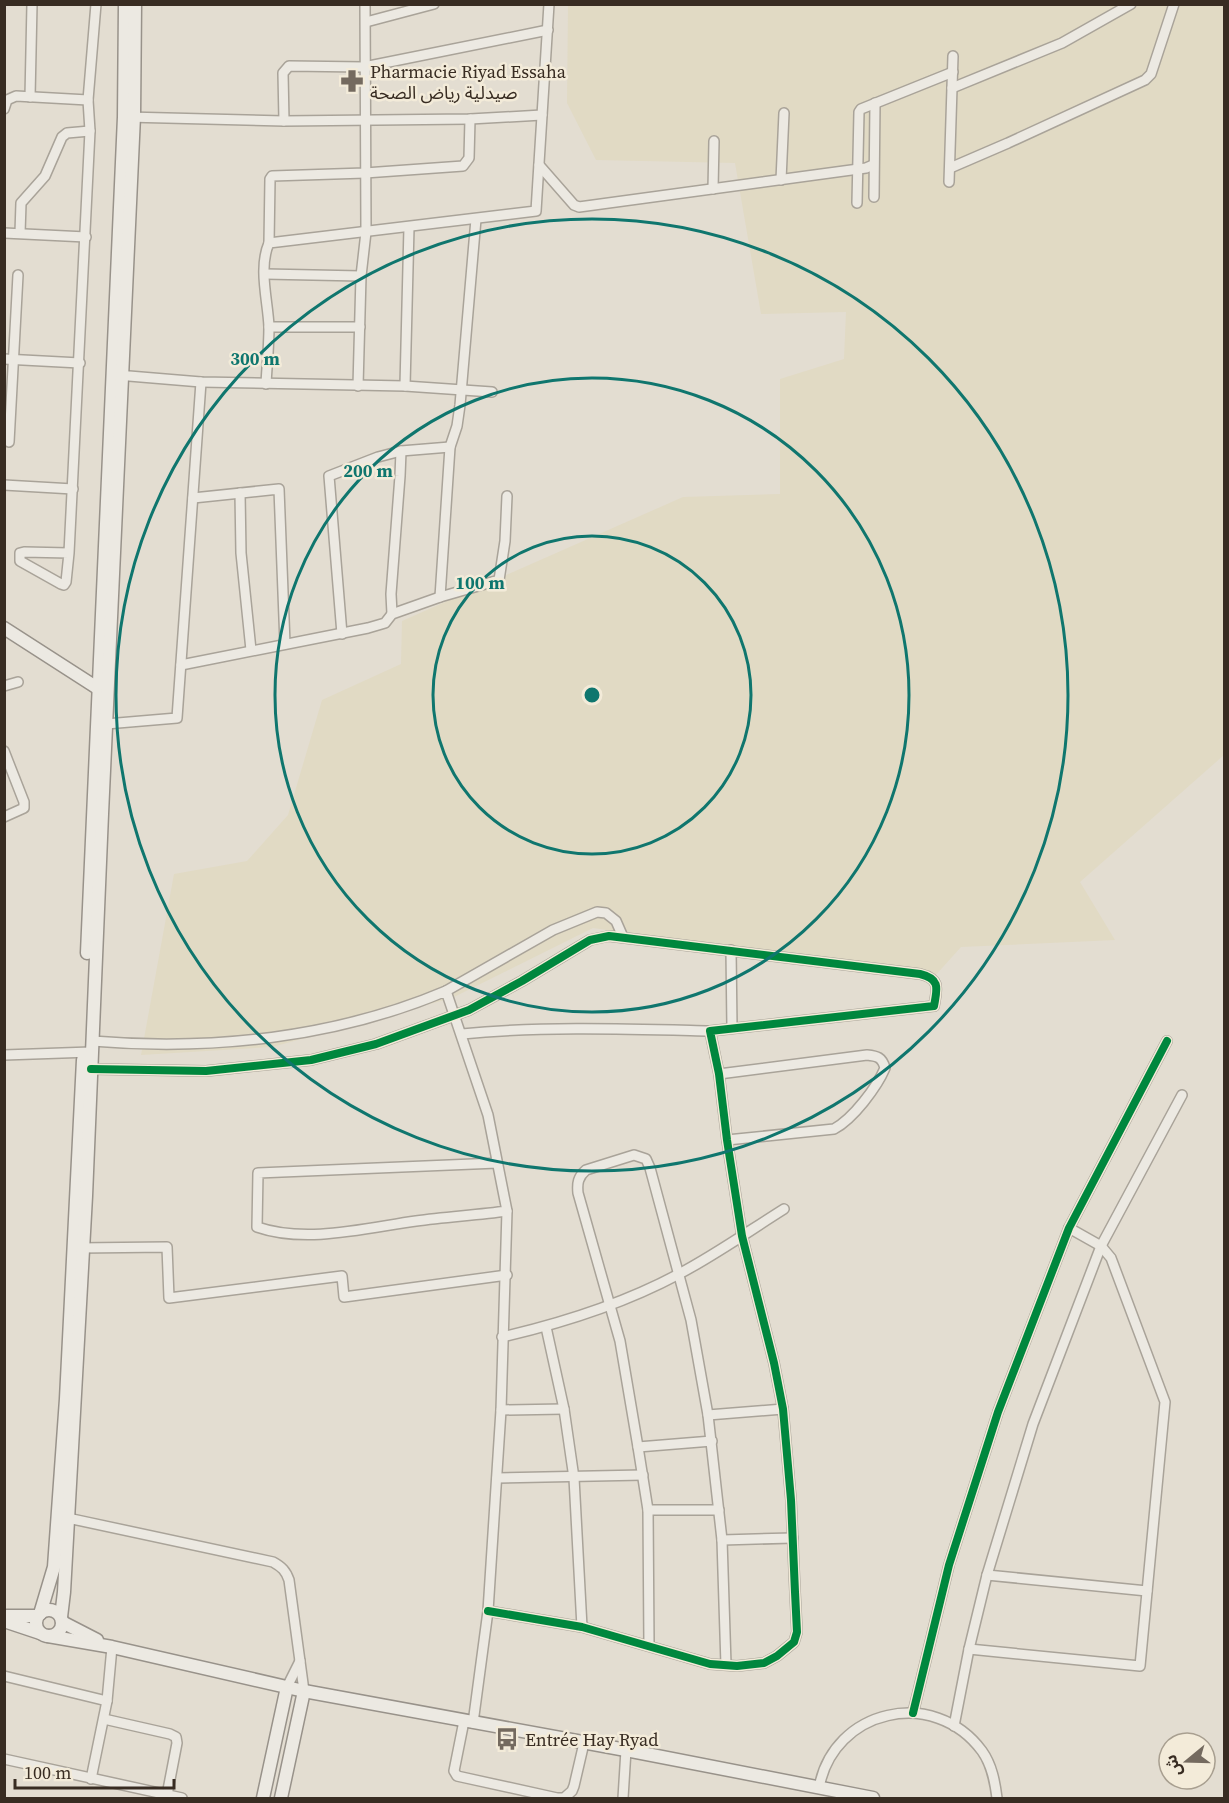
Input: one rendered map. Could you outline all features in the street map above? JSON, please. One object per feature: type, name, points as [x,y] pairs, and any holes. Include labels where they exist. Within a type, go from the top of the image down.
[{"type":"main road","points":[[126,4],[129,117]]},
{"type":"main road","points":[[79,1248],[102,691],[135,4]]},
{"type":"main road","points":[[4,628],[102,691]]},
{"type":"main road","points":[[97,813],[105,724],[102,691]]},
{"type":"main road","points":[[44,1634],[60,1631],[62,1620],[63,1517],[91,1069],[89,1048]]},
{"type":"main road","points":[[44,1634],[36,1625],[54,1567],[63,1517]]},
{"type":"main road","points":[[4,1616],[39,1615],[51,1610],[62,1620],[112,1647]]},
{"type":"main road","points":[[4,1622],[44,1634],[287,1687],[873,1798]]},
{"type":"main road","points":[[263,1798],[287,1687]]},
{"type":"main road","points":[[281,1798],[304,1690]]},
{"type":"street","points":[[30,97],[32,4]]},
{"type":"street","points":[[69,553],[24,552],[19,556],[20,561],[64,585],[66,582],[69,553],[73,489],[86,237],[90,131],[88,100],[96,4]]},
{"type":"street","points":[[358,386],[361,276],[366,232],[365,4]]},
{"type":"street","points":[[366,22],[434,4]]},
{"type":"street","points":[[269,243],[536,211],[549,4]]},
{"type":"street","points":[[952,88],[1062,43],[1131,4]]},
{"type":"street","points":[[950,168],[1008,144],[1145,80],[1151,74],[1173,4]]},
{"type":"street","points":[[284,121],[283,73],[289,66],[364,67],[548,30]]},
{"type":"street","points":[[949,182],[953,56]]},
{"type":"street","points":[[857,202],[859,112],[861,109],[953,72]]},
{"type":"street","points":[[4,109],[7,100],[11,97],[88,100]]},
{"type":"street","points":[[874,197],[875,103]]},
{"type":"street","points":[[781,180],[784,112]]},
{"type":"street","points":[[129,117],[284,121],[470,119],[542,115]]},
{"type":"street","points":[[266,384],[269,327],[265,274],[272,176],[365,173],[463,166],[469,158],[470,119]]},
{"type":"street","points":[[20,233],[21,203],[45,176],[62,137],[67,133],[90,131]]},
{"type":"street","points":[[713,189],[714,141]]},
{"type":"street","points":[[539,165],[574,205],[579,207],[781,180],[873,165]]},
{"type":"street","points":[[440,597],[450,447],[457,426],[462,390],[476,219]]},
{"type":"street","points":[[405,386],[409,227]]},
{"type":"street","points":[[4,233],[86,237]]},
{"type":"street","points":[[265,274],[361,276]]},
{"type":"street","points":[[9,442],[9,360],[18,275]]},
{"type":"street","points":[[269,327],[360,327]]},
{"type":"street","points":[[9,360],[80,363]]},
{"type":"street","points":[[117,375],[201,382],[405,386],[492,392]]},
{"type":"street","points":[[105,724],[177,718],[201,382]]},
{"type":"street","points":[[342,634],[329,476],[400,451],[450,447]]},
{"type":"street","points":[[181,665],[342,634],[389,620],[392,614],[391,594],[400,451]]},
{"type":"street","points":[[4,485],[73,489]]},
{"type":"street","points":[[193,498],[279,489],[285,644]]},
{"type":"street","points":[[240,493],[241,553],[251,650]]},
{"type":"street","points":[[392,614],[499,580],[505,541],[507,496]]},
{"type":"street","points":[[4,686],[18,681]]},
{"type":"street","points":[[4,751],[24,802],[24,808],[4,816]]},
{"type":"street","points":[[4,1055],[267,1038],[324,1029],[406,1008],[446,991],[553,930],[597,912],[606,913],[616,921],[623,937]]},
{"type":"street","points":[[91,1069],[206,1071],[311,1060],[376,1044],[469,1010],[590,940],[609,936],[920,974],[930,976],[936,987],[934,1006],[710,1031],[588,1028],[493,1030],[462,1034]]},
{"type":"street","points":[[731,950],[732,1028]]},
{"type":"street","points":[[446,991],[488,1115],[507,1211],[507,1275],[503,1290],[501,1410],[488,1611],[469,1722],[454,1771],[457,1776],[564,1798],[572,1791],[584,1743]]},
{"type":"street","points":[[488,1611],[582,1627],[700,1662],[726,1665],[764,1663],[794,1642],[797,1632],[793,1538],[783,1409],[774,1363],[742,1236],[719,1074],[710,1031]]},
{"type":"street","points":[[914,1713],[948,1565],[998,1412],[1069,1228],[1167,1041]]},
{"type":"street","points":[[719,1074],[867,1055],[882,1059],[885,1068],[875,1087],[859,1107],[834,1129],[727,1140]]},
{"type":"street","points":[[954,1726],[987,1575],[1034,1424],[1101,1246],[1182,1095]]},
{"type":"street","points":[[649,1645],[648,1510],[620,1341],[577,1184],[580,1176],[586,1170],[634,1155],[646,1159],[650,1168],[691,1320],[712,1441],[719,1510],[726,1665]]},
{"type":"street","points":[[497,1163],[258,1173],[257,1227],[285,1234],[307,1234],[366,1230],[419,1221],[507,1211]]},
{"type":"street","points":[[502,1337],[546,1327],[609,1305],[678,1275],[784,1209]]},
{"type":"street","points":[[969,1649],[1140,1666],[1165,1402],[1112,1258],[1101,1246],[1069,1228]]},
{"type":"street","points":[[79,1248],[166,1247],[169,1298],[342,1276],[344,1297],[507,1275]]},
{"type":"street","points":[[546,1327],[564,1409],[574,1478],[582,1627]]},
{"type":"street","points":[[501,1410],[564,1409]]},
{"type":"street","points":[[708,1415],[783,1409]]},
{"type":"street","points":[[638,1447],[712,1441]]},
{"type":"street","points":[[497,1478],[642,1475]]},
{"type":"street","points":[[648,1510],[719,1510]]},
{"type":"street","points":[[63,1517],[273,1562],[280,1566],[286,1571],[289,1580],[304,1690]]},
{"type":"street","points":[[722,1540],[793,1538]]},
{"type":"street","points":[[987,1575],[1147,1591]]},
{"type":"street","points":[[91,1779],[107,1701],[112,1647]]},
{"type":"street","points":[[287,1687],[300,1661]]},
{"type":"street","points":[[4,1676],[107,1701]]},
{"type":"street","points":[[819,1788],[833,1751],[853,1730],[879,1717],[908,1712],[936,1717],[962,1730],[982,1751],[995,1778],[997,1798]]},
{"type":"street","points":[[104,1719],[176,1737],[177,1743],[167,1795]]},
{"type":"street","points":[[623,1798],[626,1750]]},
{"type":"street","points":[[4,1759],[91,1779],[139,1794],[182,1798]]},
{"type":"shaded area","points":[[568,5],[1224,5],[1224,755],[1080,882],[1115,940],[961,947],[934,977],[593,928],[452,998],[272,1047],[141,1055],[174,874],[247,861],[288,815],[322,700],[401,664],[402,621],[683,497],[780,494],[780,379],[844,359],[846,312],[761,314],[735,163],[596,160],[567,103]]},
{"type":"cycle path","points":[[91,1069],[206,1071],[311,1060],[376,1044],[469,1010],[590,940],[609,936],[920,974],[934,982],[936,986],[934,1006],[710,1031],[719,1074],[742,1236],[774,1363],[783,1409],[791,1500],[797,1632],[794,1642],[764,1663],[737,1666],[710,1664],[582,1627],[488,1611]]},
{"type":"cycle path","points":[[913,1713],[949,1565],[998,1412],[1069,1228],[1167,1041]]},
{"type":"place","name":"Pharmacie Riyad Essaha صيدلية رياض الصحة","points":[[352,81]]},
{"type":"place","name":"Entrée Hay Ryad","points":[[507,1739]]}]
